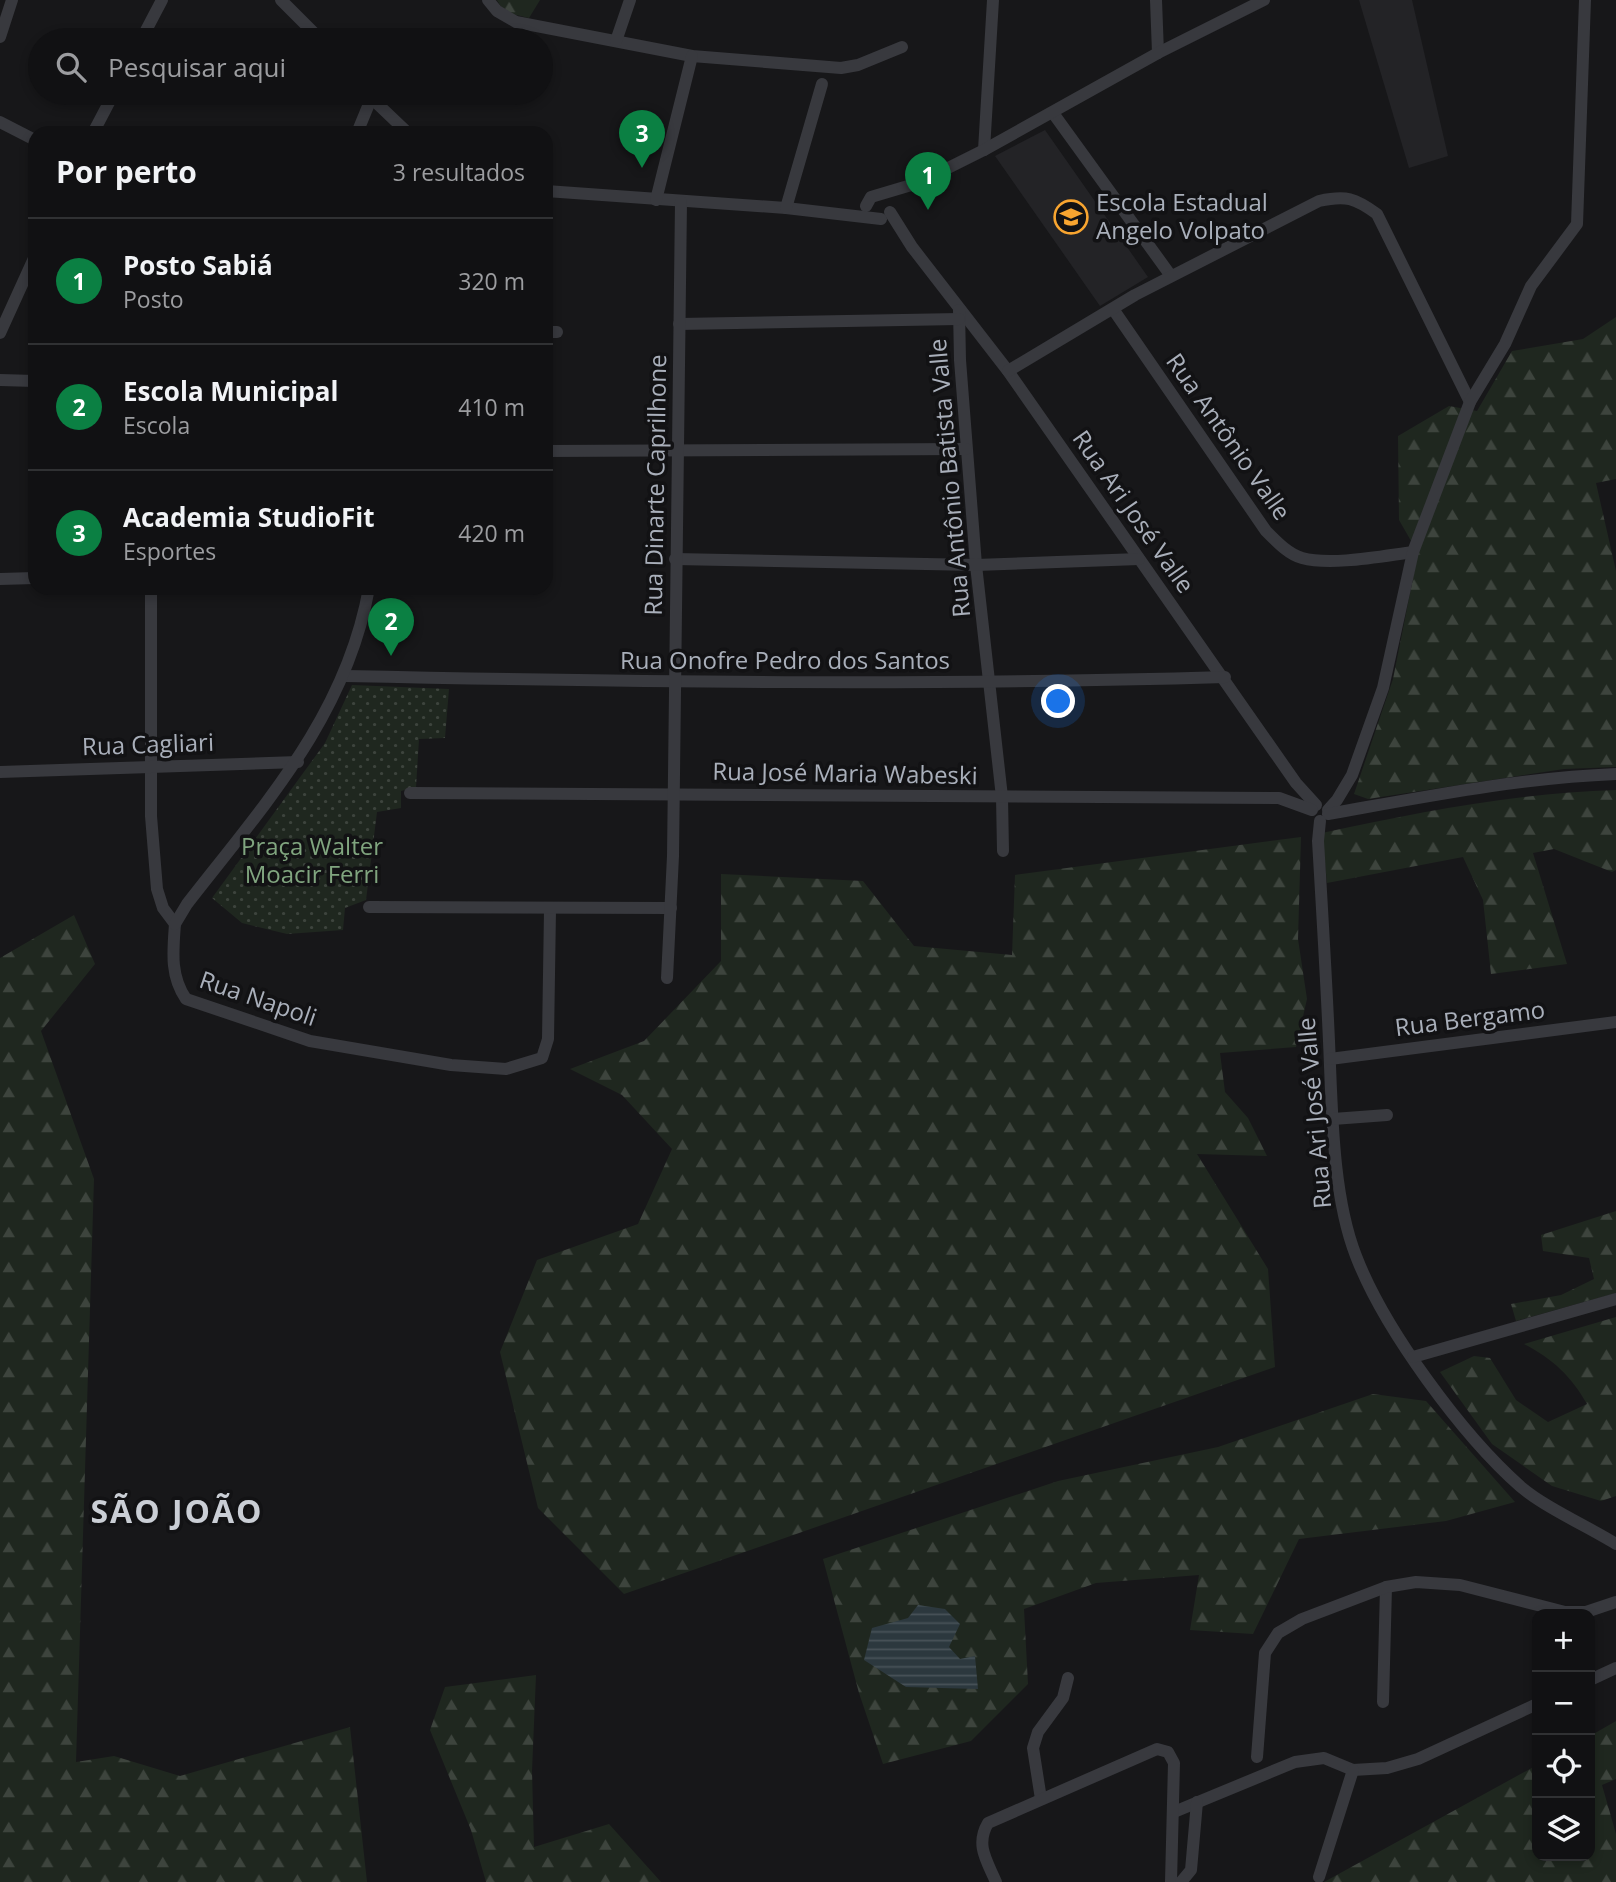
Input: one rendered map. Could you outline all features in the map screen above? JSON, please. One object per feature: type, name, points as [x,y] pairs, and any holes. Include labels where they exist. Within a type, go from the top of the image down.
[{"type":"street","points":[[0,37],[12,0]]},
{"type":"street","points":[[147,28],[162,0]]},
{"type":"street","points":[[281,0],[311,28]]},
{"type":"street","points":[[488,0],[497,11],[516,22],[548,28]]},
{"type":"street","points":[[616,41],[630,0]]},
{"type":"street","points":[[984,150],[993,0]]},
{"type":"street","points":[[1156,0],[1158,53]]},
{"type":"street","points":[[553,192],[827,212],[879,209],[918,183],[1053,113],[1158,53],[1264,0]]},
{"type":"street","points":[[1324,810],[1352,775],[1383,688],[1413,552],[1471,401],[1505,344],[1531,286],[1577,224],[1585,0]]},
{"type":"street","points":[[553,29],[692,56],[841,68],[858,65],[902,47]]},
{"type":"street","points":[[656,200],[692,56]]},
{"type":"street","points":[[786,208],[822,83]]},
{"type":"street","points":[[97,126],[108,105]]},
{"type":"street","points":[[359,126],[366,105]]},
{"type":"street","points":[[378,105],[401,126]]},
{"type":"street","points":[[1053,113],[1171,276]]},
{"type":"street","points":[[0,122],[28,136]]},
{"type":"street","points":[[1007,371],[1171,276],[1319,201],[1342,196],[1362,203],[1377,214],[1471,401]]},
{"type":"street","name":"Rua Dinarte Caprilhone","points":[[667,978],[676,683],[675,559],[681,202]]},
{"type":"street","name":"Rua Ari José Valle","points":[[879,209],[912,247],[959,314],[1007,371],[1225,677],[1296,783],[1324,810],[1318,841],[1333,1119],[1343,1212],[1355,1255],[1373,1293],[1413,1357],[1461,1421],[1522,1488],[1616,1544]]},
{"type":"street","points":[[0,333],[28,271]]},
{"type":"street","name":"Rua Antônio Valle","points":[[1113,309],[1258,520],[1283,547],[1301,558],[1330,560],[1413,552]]},
{"type":"street","points":[[679,324],[959,314]]},
{"type":"street","name":"Rua Antônio Batista Valle","points":[[959,314],[966,449],[1002,797],[1003,851]]},
{"type":"street","points":[[0,380],[28,381]]},
{"type":"street","points":[[553,450],[678,452],[966,449]]},
{"type":"street","points":[[675,559],[976,565],[1139,559]]},
{"type":"street","points":[[0,579],[28,578]]},
{"type":"street","points":[[151,595],[152,816],[157,889],[163,908],[175,924],[187,904],[298,762],[344,676],[368,595]]},
{"type":"street","name":"Rua Onofre Pedro dos Santos","points":[[344,676],[676,683],[990,683],[1225,677]]},
{"type":"street","name":"Rua Cagliari","points":[[0,772],[298,762]]},
{"type":"street","points":[[1324,810],[1348,811],[1538,779],[1616,774]]},
{"type":"street","points":[[1279,798],[1296,783]]},
{"type":"street","name":"Rua José Maria Wabeski","points":[[410,793],[1279,798],[1324,810]]},
{"type":"street","points":[[369,907],[671,908]]},
{"type":"street","name":"Rua Napoli","points":[[175,924],[173,961],[177,987],[186,999],[310,1041],[451,1065],[506,1069],[542,1058],[548,1040],[550,909]]},
{"type":"street","name":"Rua Bergamo","points":[[1330,1059],[1616,1022]]},
{"type":"street","points":[[1333,1119],[1387,1115]]},
{"type":"street","points":[[1413,1357],[1616,1300]]},
{"type":"street","points":[[1257,1757],[1265,1653],[1278,1633],[1302,1619],[1386,1587],[1416,1582],[1460,1585],[1565,1612],[1586,1612],[1616,1602]]},
{"type":"street","points":[[1383,1702],[1386,1587]]},
{"type":"street","points":[[1595,1678],[1616,1668]]},
{"type":"street","points":[[1041,1799],[1033,1748],[1038,1732],[1063,1698],[1068,1678]]},
{"type":"street","points":[[1174,1812],[1295,1762],[1324,1758],[1353,1770],[1387,1768],[1418,1759],[1532,1706]]},
{"type":"street","points":[[996,1882],[980,1845],[981,1834],[988,1824],[1157,1749],[1168,1752],[1174,1763],[1171,1882]]},
{"type":"street","points":[[1319,1877],[1353,1770]]},
{"type":"street","points":[[1181,1882],[1191,1870],[1197,1802]]},
{"type":"shaded area","points":[[1359,0],[1412,0],[1448,156],[1409,168]]},
{"type":"shaded area","name":"Escola Estadual Angelo Volpato","points":[[1045,130],[1148,277],[1100,306],[995,156]]},
{"type":"shaded area","points":[[918,1605],[945,1609],[960,1624],[949,1647],[960,1659],[975,1656],[978,1689],[906,1687],[864,1660],[872,1628],[908,1618]]},
{"type":"green space","points":[[497,0],[540,0],[529,18],[504,12]]},
{"type":"green space","points":[[1616,317],[1616,479],[1596,483],[1616,571],[1616,767],[1564,769],[1368,799],[1354,794],[1393,679],[1418,553],[1399,520],[1398,436],[1449,406],[1477,411],[1512,351],[1583,339]]},
{"type":"green space","name":"Praça Walter Moacir Ferri","points":[[352,685],[449,689],[445,738],[419,739],[416,787],[401,791],[401,808],[377,812],[366,900],[345,908],[343,930],[287,934],[242,923],[212,898],[325,743]]},
{"type":"green space","points":[[1616,790],[1616,870],[1612,872],[1554,849],[1533,853],[1567,964],[1491,974],[1483,900],[1463,857],[1327,883],[1322,833],[1505,799]]},
{"type":"green space","points":[[1301,837],[1298,939],[1307,999],[1296,1047],[1220,1053],[1225,1092],[1248,1118],[1267,1156],[1197,1154],[1268,1269],[1275,1367],[624,1594],[538,1508],[500,1352],[537,1260],[638,1224],[672,1149],[622,1095],[570,1069],[644,1041],[721,961],[721,874],[863,881],[914,946],[1012,955],[1015,875]]},
{"type":"green space","points":[[74,915],[95,964],[41,1031],[94,1179],[76,1762],[114,1756],[180,1776],[350,1727],[367,1882],[0,1882],[0,958]]},
{"type":"green space","points":[[1616,1211],[1616,1293],[1516,1321],[1511,1304],[1561,1295],[1594,1279],[1589,1258],[1543,1251],[1541,1235]]},
{"type":"green space","points":[[1616,1317],[1616,1496],[1601,1501],[1552,1486],[1492,1444],[1440,1372],[1474,1356],[1490,1358],[1516,1400],[1548,1422],[1587,1404],[1560,1369],[1524,1344]]},
{"type":"green space","points":[[1373,1394],[1426,1401],[1515,1502],[1446,1521],[1299,1539],[1253,1634],[1190,1630],[1199,1575],[1096,1583],[1024,1609],[1028,1684],[971,1741],[883,1764],[859,1693],[823,1559],[1058,1481],[1218,1447]]},
{"type":"green space","points":[[536,1675],[532,1771],[534,1847],[609,1824],[661,1882],[486,1882],[471,1830],[430,1730],[445,1687]]},
{"type":"green space","points":[[1616,1721],[1616,1779],[1602,1785],[1616,1834],[1616,1882],[1324,1882],[1532,1768],[1532,1861],[1595,1861],[1595,1733]]},
{"type":"place","name":"Academia StudioFit","points":[[642,168]]},
{"type":"place","name":"Posto Sabiá","points":[[928,210]]},
{"type":"place","name":"Escola Estadual Angelo Volpato","points":[[1071,217]]},
{"type":"place","name":"Escola Municipal","points":[[391,656]]},
{"type":"district","name":"SÃO JOÃO","points":[[177,1512]]}]
